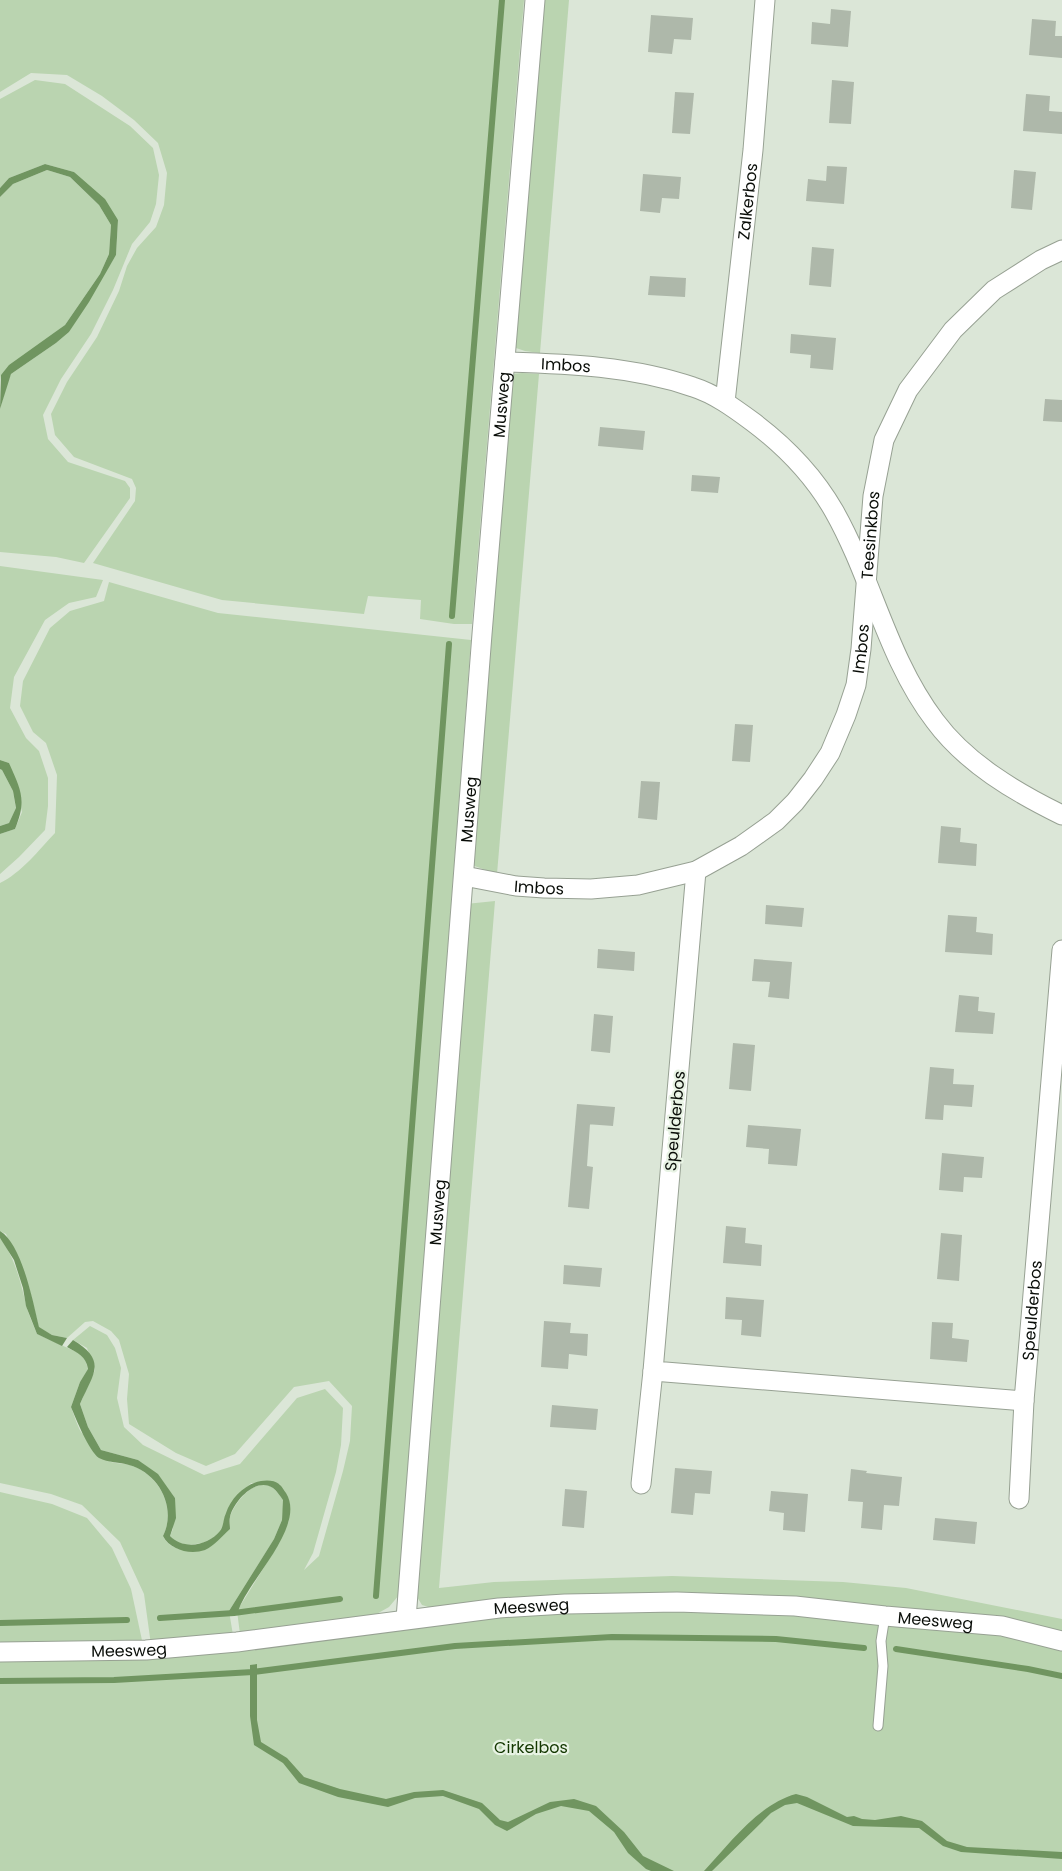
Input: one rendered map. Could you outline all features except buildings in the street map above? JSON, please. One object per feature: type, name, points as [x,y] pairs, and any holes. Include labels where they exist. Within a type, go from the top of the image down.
[{"type":"street","name":"Musweg","points":[[406,1619],[535,0]]},
{"type":"street","name":"Zalkerbos","points":[[725,402],[753,150],[765,0]]},
{"type":"street","name":"Teesinkbos","points":[[1062,250],[1040,260],[994,290],[953,330],[908,390],[884,440],[873,496],[866,582],[893,647],[909,679],[935,721],[962,750],[1010,788],[1062,815]]},
{"type":"street","name":"Imbos","points":[[464,876],[516,886],[592,889],[638,885],[696,871],[741,846],[776,822],[813,779],[830,753],[856,685],[861,649],[866,582],[833,510],[812,478],[777,441],[725,402],[694,387],[643,372],[580,364],[505,362]]},
{"type":"street","name":"Speulderbos","points":[[641,1484],[653,1370],[696,871]]},
{"type":"street","name":"Speulderbos","points":[[1019,1499],[1024,1401],[1062,950]]},
{"type":"street","points":[[653,1370],[1024,1401]]},
{"type":"street","name":"Meesweg","points":[[0,1652],[146,1650],[237,1642],[355,1628],[406,1619],[499,1608],[565,1604],[678,1602],[795,1606],[1002,1626],[1062,1641]]},
{"type":"lane","points":[[878,1726],[885,1616]]},
{"type":"green space","points":[[0,0],[524,0],[472,624],[454,624],[420,619],[421,600],[368,596],[364,614],[222,600],[93,563],[135,501],[136,488],[132,479],[74,457],[55,435],[51,414],[67,382],[97,337],[119,291],[127,266],[137,248],[156,227],[164,205],[167,173],[158,143],[134,120],[102,96],[67,75],[31,73],[0,92]]},
{"type":"green space","points":[[541,0],[569,0],[540,353],[513,347]]},
{"type":"green space","points":[[35,80],[65,84],[130,126],[153,148],[159,175],[156,204],[150,222],[132,244],[113,290],[91,334],[61,379],[43,415],[48,439],[68,462],[125,481],[130,488],[130,498],[84,563],[56,557],[0,552],[0,409],[7,384],[11,374],[69,332],[116,255],[118,220],[74,172],[45,164],[9,178],[0,188],[0,99]]},
{"type":"green space","points":[[47,170],[70,177],[99,205],[111,225],[109,254],[100,274],[65,325],[1,375],[0,380],[0,197],[13,184]]},
{"type":"green space","points":[[511,374],[539,374],[497,874],[469,864]]},
{"type":"green space","points":[[0,566],[103,580],[96,597],[69,603],[45,620],[14,677],[10,708],[26,738],[39,751],[48,778],[48,806],[45,830],[0,874],[0,834],[15,829],[22,812],[9,763],[0,760]]},
{"type":"green space","points":[[109,582],[218,613],[471,640],[399,1595],[389,1607],[373,1616],[240,1634],[237,1611],[279,1543],[289,1521],[280,1484],[251,1483],[226,1513],[222,1530],[213,1538],[203,1543],[188,1545],[176,1542],[170,1536],[173,1529],[175,1498],[158,1475],[138,1460],[101,1450],[88,1427],[80,1404],[95,1370],[87,1348],[73,1340],[90,1326],[107,1335],[115,1348],[121,1368],[117,1398],[124,1427],[143,1445],[204,1475],[240,1464],[297,1398],[325,1389],[343,1408],[341,1445],[336,1472],[313,1553],[304,1570],[319,1556],[350,1441],[352,1406],[329,1381],[294,1387],[235,1454],[206,1466],[176,1453],[129,1424],[127,1399],[129,1374],[119,1340],[111,1331],[93,1321],[85,1322],[67,1338],[52,1335],[39,1328],[29,1287],[6,1234],[0,1231],[0,883],[22,867],[55,833],[57,775],[46,743],[33,732],[20,706],[23,681],[50,628],[70,611],[104,601]]},
{"type":"green space","points":[[0,769],[13,791],[16,809],[9,823],[0,826]]},
{"type":"green space","points":[[495,901],[439,1588],[494,1582],[672,1576],[843,1582],[906,1588],[1062,1619],[1062,1637],[887,1608],[432,1608],[422,1605],[414,1592],[466,904]]},
{"type":"green space","points":[[0,1238],[13,1261],[28,1312],[37,1334],[81,1354],[86,1361],[88,1370],[80,1382],[71,1407],[81,1432],[111,1462],[128,1464],[140,1469],[157,1484],[163,1493],[168,1514],[163,1536],[168,1543],[189,1551],[230,1529],[230,1517],[234,1508],[242,1496],[254,1487],[267,1485],[273,1488],[284,1500],[282,1520],[274,1539],[229,1611],[233,1635],[151,1645],[144,1594],[120,1542],[82,1505],[51,1494],[0,1483]]},
{"type":"green space","points":[[0,1492],[52,1504],[87,1518],[112,1548],[131,1589],[143,1645],[0,1645]]},
{"type":"green space","name":"Cirkelbos","points":[[677,1609],[772,1612],[979,1632],[1062,1648],[1062,1871],[0,1871],[0,1656],[514,1615]]},
{"type":"shaded area","points":[[45,164],[74,172],[105,199],[118,220],[116,255],[69,332],[11,374],[0,409],[1,375],[9,365],[65,325],[100,274],[109,254],[111,225],[99,205],[70,177],[47,170],[13,184],[0,197],[0,188],[9,178]]},
{"type":"shaded area","points":[[0,760],[9,763],[17,781],[22,802],[15,829],[0,834],[0,826],[9,823],[16,808],[13,791],[0,769]]},
{"type":"shaded area","points":[[0,1231],[15,1248],[20,1260],[30,1289],[39,1327],[52,1335],[67,1338],[62,1346],[37,1334],[26,1306],[23,1288],[14,1260],[0,1238]]},
{"type":"shaded area","points":[[73,1340],[91,1355],[94,1362],[93,1376],[80,1404],[88,1427],[101,1450],[138,1460],[158,1474],[175,1498],[176,1518],[170,1536],[175,1540],[188,1545],[202,1543],[215,1536],[223,1525],[228,1507],[239,1492],[249,1485],[265,1480],[275,1482],[286,1493],[290,1507],[288,1522],[282,1538],[243,1600],[238,1612],[230,1613],[229,1611],[274,1539],[282,1520],[283,1500],[273,1488],[260,1485],[246,1492],[240,1498],[230,1517],[230,1529],[212,1546],[205,1550],[193,1552],[181,1550],[170,1545],[163,1536],[168,1514],[166,1503],[157,1484],[140,1469],[99,1458],[91,1449],[83,1434],[71,1407],[80,1382],[88,1369],[83,1358],[67,1347]]},
{"type":"shaded area","points":[[257,1664],[257,1720],[261,1742],[287,1758],[304,1777],[340,1789],[386,1799],[414,1792],[443,1790],[482,1803],[500,1820],[508,1822],[550,1802],[574,1799],[596,1806],[624,1832],[643,1856],[674,1871],[651,1871],[646,1869],[628,1853],[614,1832],[589,1811],[561,1806],[536,1814],[507,1831],[495,1825],[479,1809],[443,1796],[415,1798],[388,1807],[338,1797],[299,1783],[283,1763],[254,1745],[250,1716],[250,1665]]},
{"type":"shaded area","points":[[796,1794],[807,1797],[847,1817],[854,1816],[875,1820],[901,1816],[922,1821],[947,1841],[967,1847],[1062,1852],[1062,1859],[961,1852],[943,1846],[919,1828],[853,1826],[797,1803],[785,1805],[771,1813],[712,1871],[704,1871],[757,1815],[782,1799]]},
{"type":"waterway","points":[[452,616],[502,0]]},
{"type":"waterway","points":[[376,1596],[449,644]]},
{"type":"waterway","points":[[160,1618],[234,1613],[340,1599]]},
{"type":"waterway","points":[[0,1623],[127,1620]]},
{"type":"waterway","points":[[0,1681],[114,1680],[253,1672],[455,1646],[612,1637],[776,1639],[864,1648]]},
{"type":"waterway","points":[[896,1649],[1062,1676]]}]
